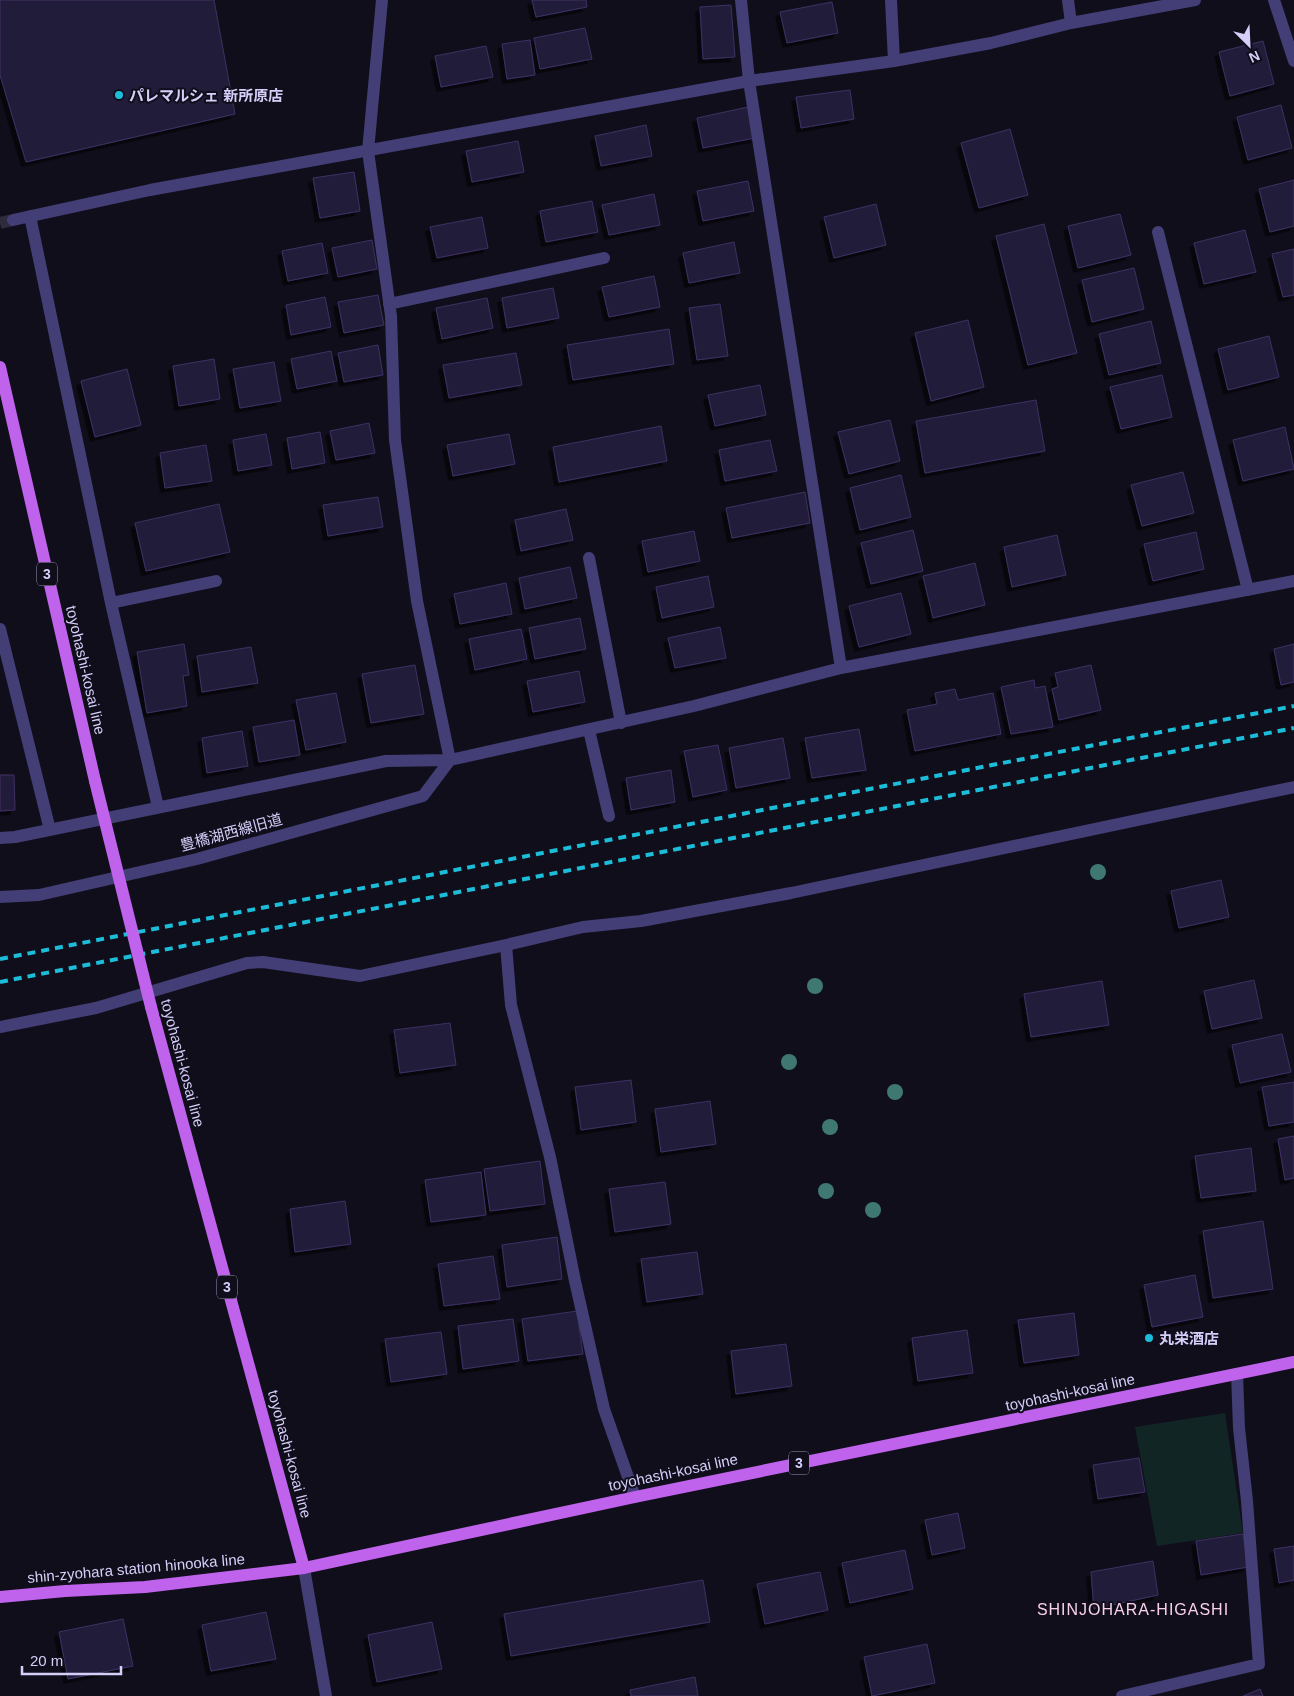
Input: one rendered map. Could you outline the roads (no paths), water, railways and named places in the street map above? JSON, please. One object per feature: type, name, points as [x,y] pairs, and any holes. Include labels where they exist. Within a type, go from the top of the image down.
[{"type":"main road","name":"toyohashi-kosai line","points":[[0,367],[95,781],[151,1006],[304,1568],[636,1497],[1294,1362]]},
{"type":"main road","name":"shin-zyohara station hinooka line","points":[[0,1597],[65,1591],[145,1587],[304,1568]]},
{"type":"street","points":[[382,0],[368,152],[391,316],[395,440],[417,601],[450,760]]},
{"type":"street","points":[[741,0],[749,81],[840,668]]},
{"type":"street","points":[[891,0],[894,61]]},
{"type":"street","points":[[1068,0],[1071,23]]},
{"type":"street","points":[[13,220],[150,190],[368,152],[749,81],[894,61],[991,43],[1071,23],[1195,0]]},
{"type":"street","points":[[1274,0],[1294,61]]},
{"type":"street","points":[[30,216],[111,603],[158,807]]},
{"type":"street","points":[[1158,232],[1248,590]]},
{"type":"street","points":[[389,304],[604,258]]},
{"type":"street","points":[[589,558],[621,723]]},
{"type":"street","points":[[111,603],[216,581]]},
{"type":"street","points":[[0,838],[15,838],[386,761],[450,760],[694,706],[840,668],[1294,581]]},
{"type":"street","points":[[0,629],[50,830]]},
{"type":"street","points":[[589,730],[609,816]]},
{"type":"street","name":"豊橋湖西線旧道","points":[[0,897],[39,895],[197,859],[423,796],[450,760]]},
{"type":"street","points":[[0,1027],[96,1008],[247,963],[262,962],[360,976],[583,927],[641,920],[792,893],[1294,787]]},
{"type":"street","points":[[506,945],[511,1005],[550,1157],[575,1281],[602,1400],[636,1497]]},
{"type":"street","points":[[1122,1696],[1259,1664],[1237,1374]]},
{"type":"street","points":[[304,1568],[326,1696]]},
{"type":"tunnel","points":[[0,223],[13,220]]},
{"type":"railway","points":[[0,959],[1294,706]]},
{"type":"railway","points":[[0,982],[1294,728]]},
{"type":"place","name":"パレマルシェ 新所原店","points":[[119,95]]},
{"type":"place","name":"丸栄酒店","points":[[1149,1338]]},
{"type":"district","name":"SHINJOHARA-HIGASHI","points":[[1133,1609]]}]
